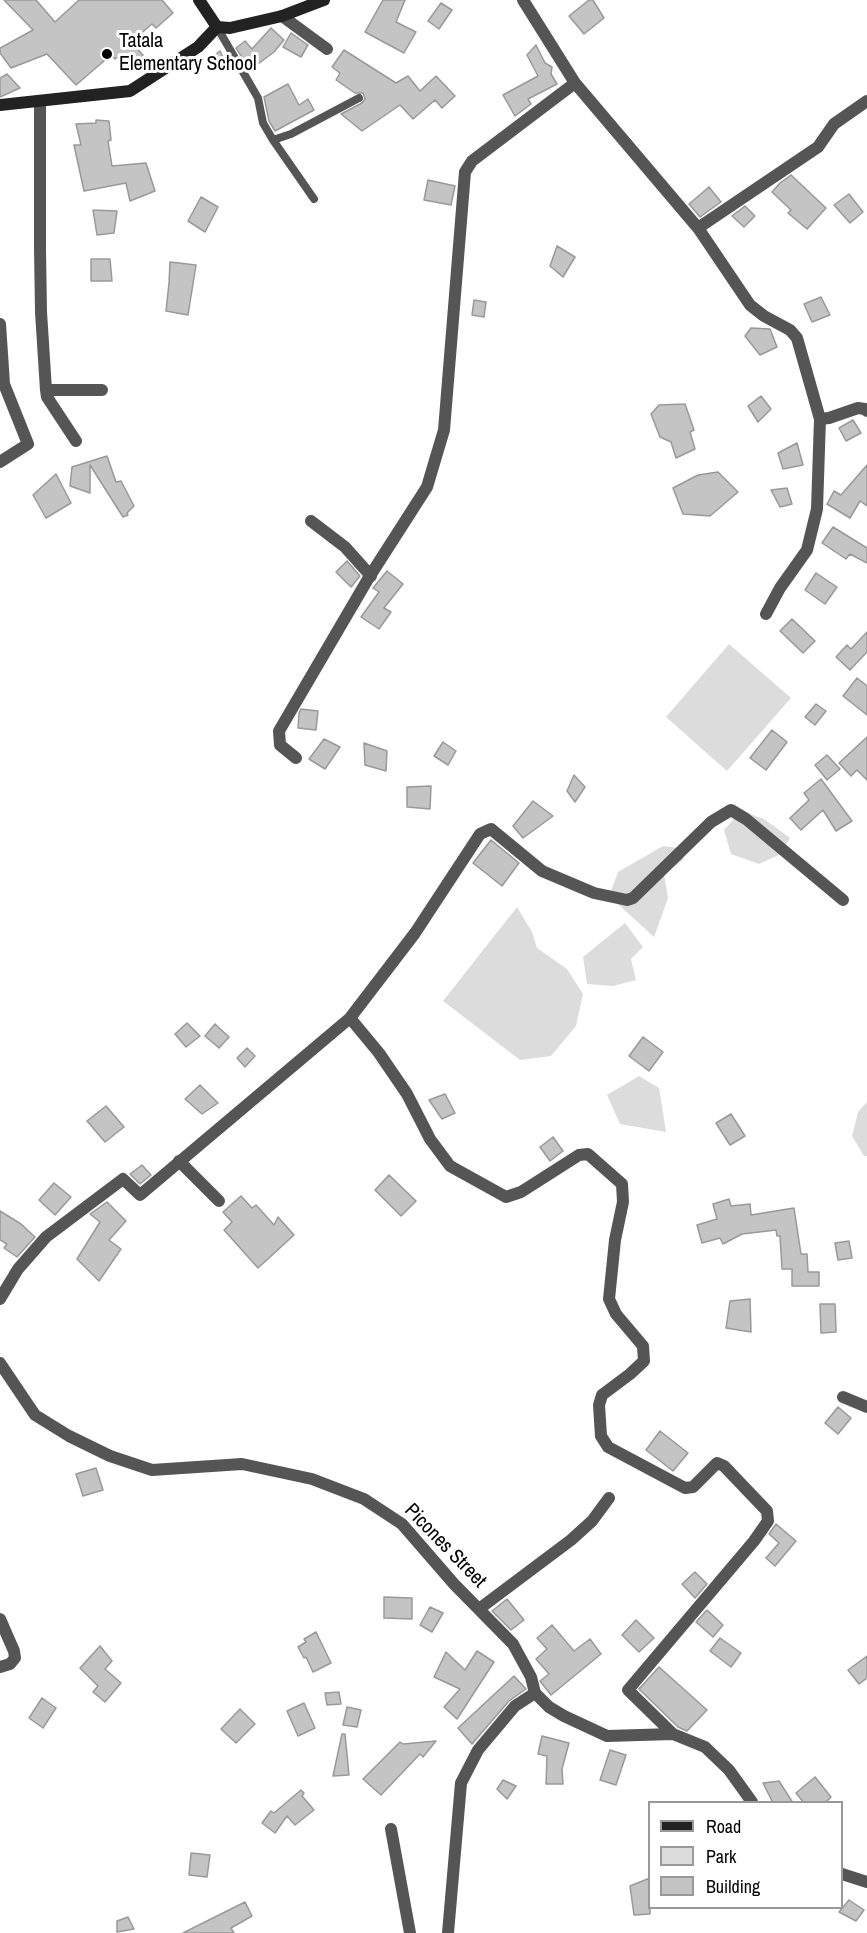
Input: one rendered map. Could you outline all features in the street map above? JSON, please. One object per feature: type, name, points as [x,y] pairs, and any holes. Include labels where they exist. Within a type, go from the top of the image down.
[{"type":"street","points":[[199,0],[217,27]]},
{"type":"street","points":[[217,27],[230,28],[282,16],[324,0]]},
{"type":"street","points":[[523,0],[575,83],[698,228],[750,305],[764,316],[790,330],[797,338],[820,419],[817,509],[807,550],[780,588],[766,614]]},
{"type":"street","points":[[282,16],[327,49]]},
{"type":"street","points":[[0,105],[130,91],[198,47],[217,27]]},
{"type":"street","points":[[296,758],[280,745],[279,731],[427,487],[444,430],[465,172],[472,161],[575,83]]},
{"type":"street","points":[[698,228],[818,147],[834,124],[867,101]]},
{"type":"street","points":[[40,102],[41,304],[46,390],[47,397],[76,441]]},
{"type":"street","points":[[0,324],[2,385],[28,444],[0,462]]},
{"type":"street","points":[[46,390],[102,390]]},
{"type":"street","points":[[820,419],[858,408],[867,411]]},
{"type":"street","points":[[311,521],[345,547],[371,576]]},
{"type":"street","points":[[0,1299],[18,1269],[46,1237],[123,1179],[140,1195],[350,1018],[415,933],[480,834],[491,829],[542,871],[594,893],[627,900],[633,898],[711,822],[731,810],[746,819],[843,900]]},
{"type":"street","points":[[350,1018],[379,1053],[407,1094],[429,1139],[450,1166],[506,1197],[521,1192],[579,1155],[588,1154],[622,1184],[623,1202],[615,1240],[609,1299],[616,1314],[643,1346],[644,1361],[603,1395],[599,1405],[601,1436],[608,1447],[685,1488],[693,1487],[717,1463],[724,1466],[767,1511],[768,1521],[754,1541],[628,1690],[673,1734]]},
{"type":"street","points":[[179,1161],[219,1202]]},
{"type":"street","name":"Picones Street","points":[[0,1363],[35,1415],[69,1436],[110,1456],[152,1470],[242,1464],[312,1479],[364,1499],[402,1524],[454,1584],[513,1644],[531,1677],[535,1693],[549,1707],[607,1736],[673,1734],[705,1747],[729,1770],[751,1801]]},
{"type":"street","points":[[843,1397],[867,1407]]},
{"type":"street","points":[[479,1608],[571,1540],[592,1521],[609,1498]]},
{"type":"street","points":[[0,1619],[15,1658],[10,1664],[0,1666]]},
{"type":"street","points":[[448,1933],[461,1783],[478,1750],[515,1706],[535,1693]]},
{"type":"street","points":[[391,1829],[410,1933]]},
{"type":"street","points":[[843,1874],[867,1882]]},
{"type":"lane","points":[[217,27],[258,98],[264,123],[273,140],[314,199]]},
{"type":"lane","points":[[273,140],[291,134],[358,98]]},
{"type":"green space","points":[[729,644],[791,698],[727,771],[666,717]]},
{"type":"green space","points":[[741,811],[764,819],[790,838],[781,854],[759,864],[731,854],[724,830]]},
{"type":"green space","points":[[663,846],[686,849],[683,860],[664,874],[668,898],[654,937],[609,896],[618,872]]},
{"type":"green space","points":[[517,907],[532,932],[537,948],[567,969],[583,994],[576,1026],[551,1056],[520,1060],[443,1001]]},
{"type":"green space","points":[[625,923],[643,947],[631,959],[636,980],[613,986],[587,984],[583,957]]},
{"type":"green space","points":[[639,1076],[659,1088],[666,1132],[620,1124],[607,1095]]},
{"type":"green space","points":[[867,1102],[867,1156],[864,1156],[852,1136],[858,1112]]},
{"type":"building","name":"Tatala Elementary School","points":[[4,0],[36,0],[55,22],[79,0],[162,0],[173,13],[156,28],[152,24],[131,42],[143,55],[129,67],[119,56],[115,59],[111,55],[76,85],[47,54],[11,68],[0,53],[0,48],[33,30]]},
{"type":"building","points":[[383,0],[405,0],[396,22],[416,32],[404,53],[365,32]]},
{"type":"building","points":[[589,0],[593,0],[604,18],[584,34],[569,16]]},
{"type":"building","points":[[441,3],[452,10],[439,29],[428,21]]},
{"type":"building","points":[[271,28],[284,40],[274,52],[250,70],[236,48],[245,41],[252,49]]},
{"type":"building","points":[[291,33],[308,45],[301,57],[283,47]]},
{"type":"building","points":[[536,45],[545,63],[552,67],[551,74],[557,84],[528,99],[531,104],[515,116],[503,95],[538,76],[527,55]]},
{"type":"building","points":[[344,50],[396,83],[408,76],[420,91],[436,76],[455,96],[442,108],[435,100],[413,119],[400,105],[362,131],[341,114],[362,103],[365,99],[363,93],[355,93],[336,80],[340,73],[332,67]]},
{"type":"building","points":[[220,51],[224,59],[227,56],[231,63],[214,71],[208,60]]},
{"type":"building","points":[[7,74],[20,88],[0,97],[0,78]]},
{"type":"building","points":[[288,84],[299,105],[308,99],[314,110],[275,131],[269,121],[264,97]]},
{"type":"building","points":[[96,120],[109,121],[111,140],[108,141],[112,166],[146,163],[155,191],[130,201],[126,183],[84,191],[74,145],[81,145],[76,124],[96,123]]},
{"type":"building","points":[[791,175],[826,208],[807,229],[788,213],[791,210],[772,192]]},
{"type":"building","points":[[428,180],[455,186],[451,205],[424,200]]},
{"type":"building","points":[[709,187],[721,202],[700,217],[689,204]]},
{"type":"building","points":[[849,194],[863,212],[850,223],[834,205]]},
{"type":"building","points":[[201,197],[218,207],[205,232],[188,221]]},
{"type":"building","points":[[745,206],[755,216],[744,227],[732,216]]},
{"type":"building","points":[[93,210],[117,211],[114,233],[97,235]]},
{"type":"building","points":[[557,246],[575,257],[563,277],[550,266]]},
{"type":"building","points":[[91,259],[110,259],[112,281],[91,281]]},
{"type":"building","points":[[170,262],[196,265],[188,315],[166,311]]},
{"type":"building","points":[[821,297],[830,315],[812,322],[804,304]]},
{"type":"building","points":[[474,300],[486,302],[484,317],[472,315]]},
{"type":"building","points":[[751,328],[770,329],[777,347],[760,355],[745,336]]},
{"type":"building","points":[[761,396],[771,409],[758,422],[748,406]]},
{"type":"building","points":[[685,404],[694,430],[690,432],[695,449],[676,458],[671,442],[660,437],[651,414],[659,405]]},
{"type":"building","points":[[853,420],[861,433],[846,441],[839,428]]},
{"type":"building","points":[[797,443],[803,465],[783,469],[778,453]]},
{"type":"building","points":[[107,456],[116,482],[121,481],[134,506],[127,513],[128,515],[123,517],[90,465],[90,493],[70,486],[72,467]]},
{"type":"building","points":[[867,465],[867,506],[860,501],[850,518],[827,504],[834,491],[841,495]]},
{"type":"building","points":[[718,472],[738,492],[710,516],[683,514],[673,488],[698,475]]},
{"type":"building","points":[[56,474],[71,503],[46,518],[33,495]]},
{"type":"building","points":[[787,488],[792,504],[780,507],[771,490]]},
{"type":"building","points":[[833,527],[867,548],[867,563],[850,554],[846,559],[822,543]]},
{"type":"building","points":[[347,561],[360,576],[351,587],[336,572]]},
{"type":"building","points":[[387,571],[403,584],[384,608],[391,612],[379,629],[361,617],[379,592],[373,588]]},
{"type":"building","points":[[816,573],[837,587],[825,604],[805,590]]},
{"type":"building","points":[[792,619],[815,641],[803,653],[780,631]]},
{"type":"building","points":[[867,632],[867,652],[850,670],[836,657],[847,645],[851,649]]},
{"type":"building","points":[[857,678],[867,686],[867,715],[843,696]]},
{"type":"building","points":[[816,704],[826,711],[815,725],[805,717]]},
{"type":"building","points":[[301,709],[318,711],[316,730],[298,728]]},
{"type":"building","points":[[772,730],[787,742],[766,770],[750,758]]},
{"type":"building","points":[[867,737],[867,780],[857,770],[851,776],[839,763]]},
{"type":"building","points":[[324,739],[340,747],[325,769],[309,759]]},
{"type":"building","points":[[443,742],[456,751],[448,765],[434,756]]},
{"type":"building","points":[[364,743],[387,751],[386,771],[365,765]]},
{"type":"building","points":[[827,755],[840,769],[827,780],[815,765]]},
{"type":"building","points":[[574,775],[585,787],[575,802],[567,791]]},
{"type":"building","points":[[821,779],[852,821],[836,831],[823,810],[801,830],[790,818],[809,800],[804,793]]},
{"type":"building","points":[[431,786],[430,809],[407,807],[407,787]]},
{"type":"building","points":[[533,801],[553,816],[523,838],[513,826]]},
{"type":"building","points":[[491,840],[519,863],[502,886],[473,863]]},
{"type":"building","points":[[187,1023],[200,1036],[186,1047],[175,1034]]},
{"type":"building","points":[[215,1024],[229,1037],[219,1048],[205,1036]]},
{"type":"building","points":[[643,1037],[663,1052],[649,1071],[629,1056]]},
{"type":"building","points":[[247,1048],[255,1056],[245,1067],[237,1058]]},
{"type":"building","points":[[200,1085],[218,1103],[202,1114],[185,1099]]},
{"type":"building","points":[[445,1094],[455,1113],[442,1119],[429,1100]]},
{"type":"building","points":[[106,1106],[124,1127],[105,1142],[87,1121]]},
{"type":"building","points":[[731,1114],[745,1136],[730,1145],[716,1123]]},
{"type":"building","points":[[553,1137],[563,1151],[550,1161],[540,1147]]},
{"type":"building","points":[[142,1165],[151,1175],[140,1184],[130,1174]]},
{"type":"building","points":[[389,1175],[416,1201],[401,1216],[375,1190]]},
{"type":"building","points":[[54,1183],[71,1197],[55,1215],[39,1200]]},
{"type":"building","points":[[241,1196],[252,1208],[256,1205],[274,1225],[278,1217],[294,1235],[258,1268],[224,1230],[232,1222],[223,1212]]},
{"type":"building","points":[[729,1199],[731,1206],[750,1204],[751,1215],[794,1208],[801,1254],[807,1254],[808,1272],[819,1272],[819,1286],[792,1286],[792,1269],[782,1269],[780,1236],[777,1236],[776,1230],[742,1234],[723,1244],[720,1238],[702,1243],[697,1225],[717,1219],[713,1204]]},
{"type":"building","points":[[107,1202],[126,1221],[109,1240],[121,1249],[99,1281],[77,1259],[100,1222],[90,1214]]},
{"type":"building","points":[[0,1211],[21,1224],[35,1237],[17,1257],[4,1248],[7,1244],[0,1240]]},
{"type":"building","points":[[849,1241],[852,1258],[838,1260],[835,1243]]},
{"type":"building","points":[[750,1299],[751,1332],[726,1328],[730,1301]]},
{"type":"building","points":[[820,1304],[835,1304],[836,1332],[821,1333]]},
{"type":"building","points":[[838,1407],[851,1418],[838,1434],[825,1423]]},
{"type":"building","points":[[660,1431],[688,1453],[673,1471],[646,1450]]},
{"type":"building","points":[[96,1468],[103,1490],[83,1496],[76,1474]]},
{"type":"building","points":[[776,1524],[796,1541],[775,1566],[766,1558],[779,1543],[769,1534]]},
{"type":"building","points":[[695,1572],[707,1584],[695,1598],[682,1584]]},
{"type":"building","points":[[384,1597],[412,1598],[412,1619],[384,1618]]},
{"type":"building","points":[[507,1599],[524,1620],[511,1630],[492,1611]]},
{"type":"building","points":[[430,1607],[443,1613],[432,1632],[420,1625]]},
{"type":"building","points":[[707,1610],[723,1625],[713,1637],[696,1622]]},
{"type":"building","points":[[636,1620],[654,1638],[639,1652],[622,1635]]},
{"type":"building","points":[[552,1625],[574,1651],[590,1639],[601,1654],[551,1695],[540,1681],[549,1674],[536,1659],[547,1649],[537,1638]]},
{"type":"building","points":[[316,1632],[331,1663],[313,1672],[298,1647],[306,1642],[304,1639]]},
{"type":"building","points":[[720,1638],[741,1653],[731,1667],[710,1651]]},
{"type":"building","points":[[100,1646],[112,1661],[105,1669],[121,1683],[105,1702],[93,1692],[98,1686],[80,1668]]},
{"type":"building","points":[[477,1651],[494,1662],[457,1719],[444,1707],[460,1689],[434,1677],[446,1652],[465,1670]]},
{"type":"building","points":[[867,1656],[867,1678],[859,1684],[848,1670]]},
{"type":"building","points":[[659,1667],[707,1710],[687,1731],[678,1727],[639,1689]]},
{"type":"building","points":[[514,1676],[526,1689],[509,1701],[472,1744],[458,1728]]},
{"type":"building","points":[[339,1692],[341,1704],[327,1705],[325,1693]]},
{"type":"building","points":[[42,1698],[56,1708],[43,1728],[29,1718]]},
{"type":"building","points":[[304,1703],[315,1728],[298,1736],[287,1711]]},
{"type":"building","points":[[347,1707],[361,1710],[357,1727],[343,1725]]},
{"type":"building","points":[[240,1709],[255,1724],[236,1743],[221,1729]]},
{"type":"building","points":[[342,1734],[345,1734],[349,1775],[333,1776]]},
{"type":"building","points":[[542,1736],[569,1743],[562,1769],[563,1784],[546,1784],[547,1756],[538,1754]]},
{"type":"building","points":[[436,1741],[423,1757],[420,1754],[381,1795],[363,1779],[400,1742],[403,1744]]},
{"type":"building","points":[[610,1750],[626,1755],[616,1785],[600,1780]]},
{"type":"building","points":[[815,1777],[831,1797],[827,1801],[802,1801],[796,1793]]},
{"type":"building","points":[[503,1780],[516,1786],[507,1799],[497,1789]]},
{"type":"building","points":[[779,1781],[792,1801],[772,1801],[763,1783]]},
{"type":"building","points":[[301,1790],[304,1793],[302,1796],[314,1810],[295,1825],[287,1816],[275,1833],[262,1823],[271,1811],[274,1813]]},
{"type":"building","points":[[191,1853],[210,1855],[207,1877],[189,1875]]},
{"type":"building","points":[[648,1879],[650,1914],[634,1915],[630,1886]]},
{"type":"building","points":[[849,1900],[864,1910],[856,1921],[839,1912]]},
{"type":"building","points":[[245,1902],[252,1916],[231,1928],[234,1933],[183,1933]]},
{"type":"building","points":[[128,1917],[134,1929],[117,1932],[117,1921]]},
{"type":"place","name":"Tatala Elementary School","points":[[107,54]]}]
